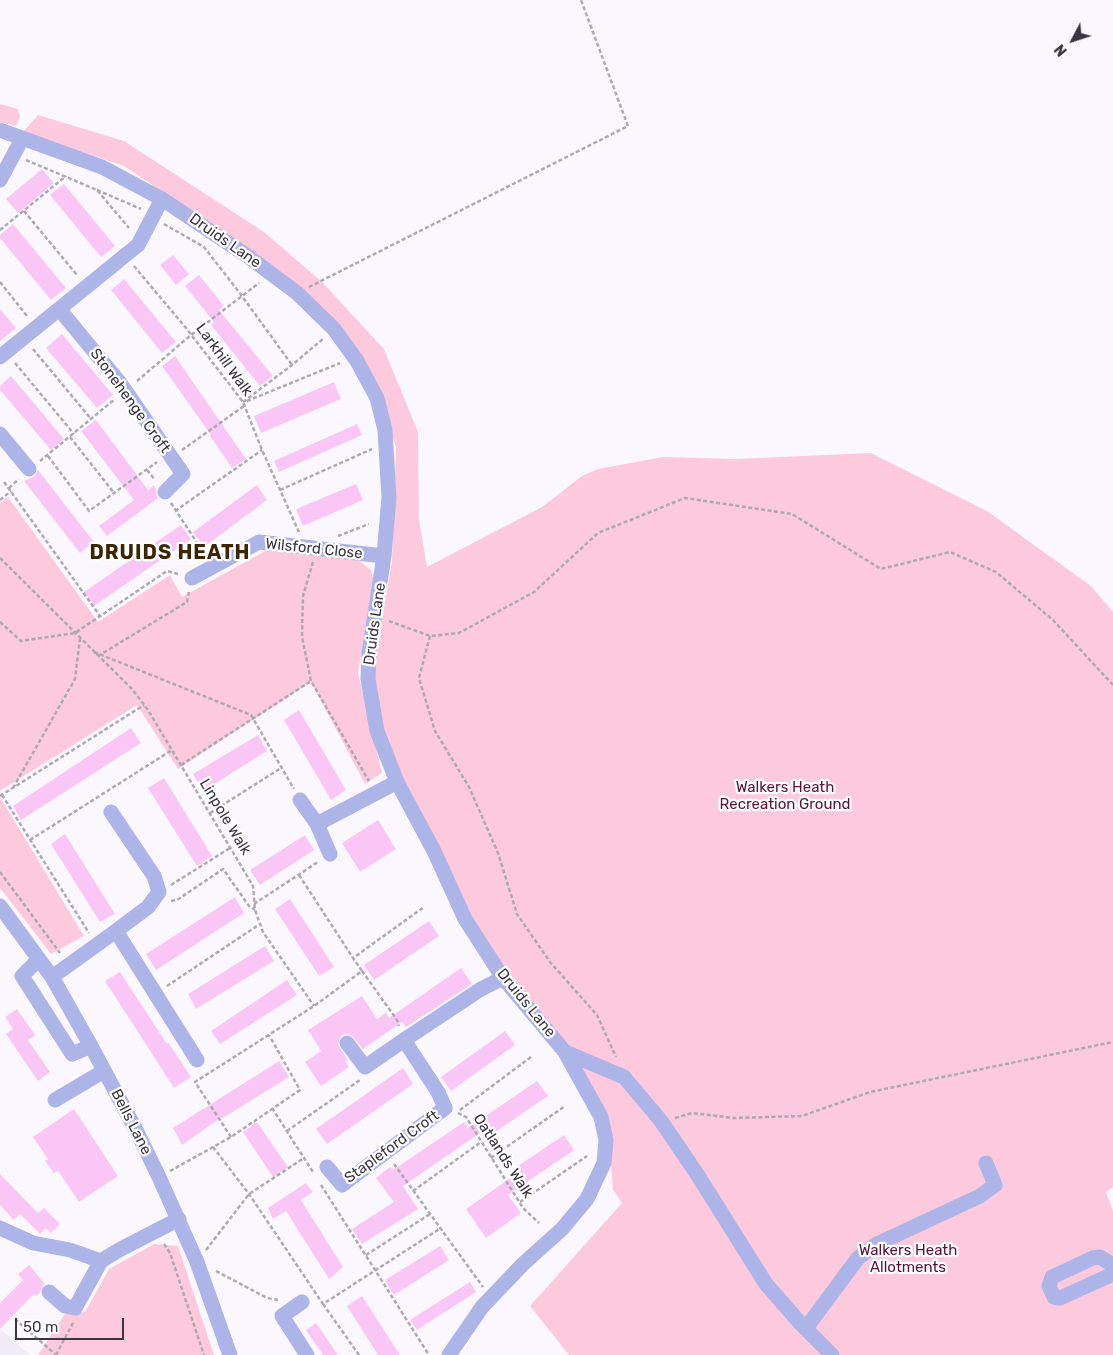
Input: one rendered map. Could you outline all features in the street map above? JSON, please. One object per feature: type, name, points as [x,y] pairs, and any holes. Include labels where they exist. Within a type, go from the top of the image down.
[{"type":"street","name":"Druids Lane","points":[[0,130],[102,167],[162,199],[270,272],[297,293],[334,329],[357,361],[377,398],[385,430],[389,498],[376,616],[368,654],[368,679],[377,731],[397,782],[434,851],[465,919],[504,978],[565,1052],[601,1117],[606,1140],[604,1163],[587,1199],[562,1229],[523,1264],[482,1308],[449,1355]]},
{"type":"street","points":[[0,180],[22,139]]},
{"type":"street","points":[[3,354],[60,310],[140,242],[162,199]]},
{"type":"street","name":"Stonehenge Croft","points":[[60,310],[126,390],[184,474],[165,492]]},
{"type":"street","points":[[0,434],[29,469]]},
{"type":"street","name":"Wilsford Close","points":[[192,578],[259,542],[384,556]]},
{"type":"street","points":[[317,824],[397,782]]},
{"type":"street","points":[[300,800],[317,824],[330,854]]},
{"type":"street","points":[[52,977],[148,907],[159,892],[154,876],[110,812]]},
{"type":"street","name":"Bells Lane","points":[[0,906],[6,926],[39,960],[52,977],[91,1046],[159,1177],[197,1262],[230,1355]]},
{"type":"street","points":[[116,931],[197,1060]]},
{"type":"street","points":[[39,960],[22,976],[72,1054],[91,1046]]},
{"type":"street","points":[[347,1043],[365,1067],[481,988],[504,978]]},
{"type":"street","name":"Stapleford Croft","points":[[320,1171],[342,1185],[445,1108],[438,1092],[404,1040]]},
{"type":"street","points":[[565,1052],[624,1077],[661,1121],[697,1174],[766,1284],[832,1355]]},
{"type":"street","points":[[55,1100],[104,1071]]},
{"type":"street","points":[[806,1328],[858,1258],[864,1253],[877,1244],[980,1196],[995,1184],[986,1162]]},
{"type":"street","points":[[49,1292],[65,1306],[75,1308],[101,1261],[179,1219]]},
{"type":"street","points":[[0,1228],[33,1243],[70,1250],[101,1261]]},
{"type":"street","points":[[1113,1265],[1100,1257],[1093,1258],[1052,1277],[1049,1286],[1054,1297],[1060,1298],[1113,1274]]},
{"type":"street","points":[[304,1297],[282,1316],[307,1355]]},
{"type":"path","points":[[297,293],[628,126],[581,0]]},
{"type":"path","points":[[14,155],[133,204],[204,247],[292,365]]},
{"type":"path","points":[[0,230],[66,176]]},
{"type":"path","points":[[97,190],[140,242]]},
{"type":"path","points":[[24,211],[87,287]]},
{"type":"path","name":"Larkhill Walk","points":[[125,256],[191,334],[244,404],[280,490],[311,548]]},
{"type":"path","points":[[0,500],[29,469],[48,456],[191,334],[256,286],[270,272]]},
{"type":"path","points":[[0,282],[37,328]]},
{"type":"path","points":[[48,456],[89,511],[244,404],[334,329]]},
{"type":"path","points":[[24,338],[92,419]]},
{"type":"path","points":[[3,354],[74,434]]},
{"type":"path","points":[[244,404],[340,363]]},
{"type":"path","points":[[70,437],[115,493]]},
{"type":"path","points":[[280,490],[374,449]]},
{"type":"path","points":[[175,511],[262,450]]},
{"type":"path","points":[[147,470],[165,492],[175,511],[213,567]]},
{"type":"path","points":[[4,482],[100,616]]},
{"type":"path","points":[[376,616],[430,636],[459,633],[534,592],[598,533],[685,498],[792,514],[881,569],[950,552],[978,564],[996,572],[1053,620],[1113,685]]},
{"type":"path","points":[[311,548],[303,596],[302,637],[311,681],[376,793]]},
{"type":"path","name":"Linpole Walk","points":[[0,558],[93,652],[251,715],[253,719]]},
{"type":"path","points":[[0,622],[21,641],[75,633],[167,570],[192,578],[187,602],[99,655]]},
{"type":"path","points":[[430,636],[419,678],[435,731],[473,796],[498,853],[517,914],[550,962],[597,1014],[624,1077]]},
{"type":"path","points":[[12,789],[75,679],[80,639]]},
{"type":"path","name":"Linpole Walk","points":[[99,655],[132,689],[172,750],[253,886],[254,910],[263,932],[314,1006]]},
{"type":"path","points":[[181,765],[311,681]]},
{"type":"path","points":[[97,944],[1,795],[144,705]]},
{"type":"path","points":[[253,719],[300,800]]},
{"type":"path","points":[[30,840],[172,750]]},
{"type":"path","points":[[210,813],[281,768]]},
{"type":"path","points":[[159,892],[230,848]]},
{"type":"path","points":[[254,904],[330,854]]},
{"type":"path","points":[[148,907],[177,900],[223,869],[249,906],[254,910]]},
{"type":"path","points":[[0,872],[68,964]]},
{"type":"path","points":[[299,875],[353,958],[397,1020],[404,1040]]},
{"type":"path","points":[[353,958],[424,908]]},
{"type":"path","points":[[155,993],[260,924]]},
{"type":"path","points":[[231,1137],[195,1082],[314,1006],[362,971]]},
{"type":"path","points":[[159,1177],[231,1137],[300,1090],[269,1035]]},
{"type":"path","points":[[661,1121],[692,1113],[733,1118],[802,1116],[870,1092],[1113,1042]]},
{"type":"path","name":"Oatlands Walk","points":[[531,1057],[456,1113],[466,1117],[523,1208],[539,1223]]},
{"type":"path","points":[[287,1131],[360,1080],[365,1067]]},
{"type":"path","points":[[491,1158],[565,1106]]},
{"type":"path","points":[[272,1108],[304,1158],[320,1171]]},
{"type":"path","points":[[413,1191],[482,1142]]},
{"type":"path","points":[[213,1147],[249,1194],[359,1355]]},
{"type":"path","points":[[385,1152],[491,1298]]},
{"type":"path","points":[[520,1202],[587,1156]]},
{"type":"path","points":[[279,1300],[267,1298],[197,1262],[249,1194],[304,1158]]},
{"type":"path","points":[[319,1182],[429,1355]]},
{"type":"path","points":[[366,1255],[430,1214]]},
{"type":"path","points":[[324,1304],[441,1228]]},
{"type":"path","points":[[159,1237],[170,1253],[204,1355]]},
{"type":"path","points":[[304,1297],[314,1290]]},
{"type":"path","points":[[15,1318],[56,1354]]},
{"type":"shaded area","points":[[0,1329],[30,1355],[0,1355]]},
{"type":"green space","points":[[0,104],[18,109],[20,117],[16,126],[0,122]]},
{"type":"green space","name":"Walkers Heath Recreation Ground","points":[[38,115],[124,141],[264,232],[321,281],[384,349],[418,432],[419,519],[427,567],[542,507],[582,476],[598,469],[663,457],[735,459],[871,453],[987,511],[1091,586],[1113,612],[1113,1187],[1106,1192],[1113,1211],[1113,1355],[569,1355],[530,1306],[622,1203],[613,1190],[607,1115],[471,917],[400,778],[382,724],[373,670],[392,562],[396,447],[374,378],[252,252],[124,166],[23,132]]},
{"type":"green space","points":[[8,497],[98,622],[170,575],[182,597],[267,550],[357,559],[371,570],[374,581],[358,673],[382,773],[365,784],[311,682],[178,769],[137,705],[0,791],[0,503]]},
{"type":"green space","points":[[0,797],[84,936],[51,954],[0,888]]},
{"type":"green space","points":[[154,1244],[178,1246],[214,1355],[38,1355],[65,1314],[85,1312],[109,1269]]},
{"type":"building","points":[[42,169],[54,183],[18,213],[6,199]]},
{"type":"building","points":[[64,184],[115,246],[101,257],[50,195]]},
{"type":"building","points":[[13,224],[66,288],[51,300],[0,238],[0,235]]},
{"type":"building","points":[[173,255],[189,274],[176,285],[160,265]]},
{"type":"building","points":[[199,275],[224,306],[219,310],[273,376],[260,386],[211,325],[214,322],[185,286]]},
{"type":"building","points":[[124,279],[176,342],[162,353],[111,290]]},
{"type":"building","points":[[0,309],[16,328],[0,341]]},
{"type":"building","points":[[62,334],[113,395],[97,408],[46,348]]},
{"type":"building","points":[[175,356],[246,459],[232,468],[162,366]]},
{"type":"building","points":[[11,376],[64,439],[51,450],[0,390],[0,386]]},
{"type":"building","points":[[334,382],[341,399],[261,433],[254,416]]},
{"type":"building","points":[[96,420],[148,490],[154,485],[158,498],[107,536],[99,526],[134,500],[81,431]]},
{"type":"building","points":[[357,424],[362,435],[279,472],[274,461]]},
{"type":"building","points":[[38,470],[94,542],[80,553],[24,481],[35,476]]},
{"type":"building","points":[[356,484],[363,500],[303,526],[296,509]]},
{"type":"building","points":[[257,485],[267,500],[204,547],[193,532]]},
{"type":"building","points":[[181,525],[191,539],[94,606],[84,592]]},
{"type":"building","points":[[299,710],[346,790],[331,800],[284,720]]},
{"type":"building","points":[[131,728],[141,743],[21,820],[13,806]]},
{"type":"building","points":[[258,735],[267,751],[203,791],[193,774]]},
{"type":"building","points":[[164,778],[212,856],[197,866],[148,788]]},
{"type":"building","points":[[378,820],[396,849],[360,872],[342,843]]},
{"type":"building","points":[[65,834],[115,914],[100,922],[51,844]]},
{"type":"building","points":[[305,835],[314,850],[260,885],[250,870]]},
{"type":"building","points":[[235,897],[244,913],[156,970],[146,954]]},
{"type":"building","points":[[290,899],[334,967],[319,976],[275,909]]},
{"type":"building","points":[[429,921],[439,936],[374,980],[364,965]]},
{"type":"building","points":[[265,946],[274,961],[196,1009],[188,994]]},
{"type":"building","points":[[461,968],[472,984],[406,1027],[402,1022],[363,1049],[351,1035],[345,1034],[341,1036],[338,1045],[348,1060],[345,1061],[349,1067],[321,1086],[305,1062],[321,1051],[308,1030],[362,996],[377,1019],[386,1013],[389,1018]]},
{"type":"building","points":[[120,972],[191,1077],[174,1088],[105,981]]},
{"type":"building","points":[[287,980],[297,995],[220,1044],[211,1031]]},
{"type":"building","points":[[17,1009],[35,1035],[28,1040],[50,1072],[38,1081],[6,1034],[13,1029],[5,1017]]},
{"type":"building","points":[[505,1031],[515,1045],[451,1091],[441,1077]]},
{"type":"building","points":[[279,1061],[289,1077],[222,1117],[182,1145],[173,1128]]},
{"type":"building","points":[[403,1068],[413,1084],[327,1144],[316,1129]]},
{"type":"building","points":[[537,1081],[548,1096],[485,1139],[480,1133],[403,1186],[418,1209],[362,1244],[352,1229],[394,1202],[376,1178],[390,1167],[393,1170],[464,1122],[468,1128]]},
{"type":"building","points":[[74,1109],[118,1176],[79,1202],[58,1171],[54,1173],[45,1161],[48,1159],[33,1137]]},
{"type":"building","points":[[257,1122],[288,1167],[273,1177],[243,1132]]},
{"type":"building","points":[[564,1135],[574,1150],[508,1195],[521,1213],[486,1238],[466,1209],[512,1177],[509,1172]]},
{"type":"building","points":[[0,1174],[38,1213],[44,1208],[60,1224],[51,1233],[46,1228],[40,1234],[20,1214],[14,1220],[0,1205]]},
{"type":"building","points":[[306,1183],[313,1192],[301,1200],[343,1267],[329,1279],[286,1211],[273,1219],[268,1208]]},
{"type":"building","points":[[440,1246],[449,1260],[394,1295],[385,1280]]},
{"type":"building","points":[[29,1265],[45,1284],[42,1286],[40,1293],[36,1296],[34,1294],[0,1329],[0,1303],[23,1280],[18,1274]]},
{"type":"building","points":[[470,1282],[476,1292],[417,1330],[410,1320]]},
{"type":"building","points":[[362,1296],[400,1355],[378,1355],[347,1306]]},
{"type":"building","points":[[316,1323],[338,1355],[323,1355],[306,1330]]},
{"type":"district","name":"DRUIDS HEATH","points":[[170,553]]},
{"type":"park label","name":"Walkers Heath Allotments","points":[[908,1260]]}]
